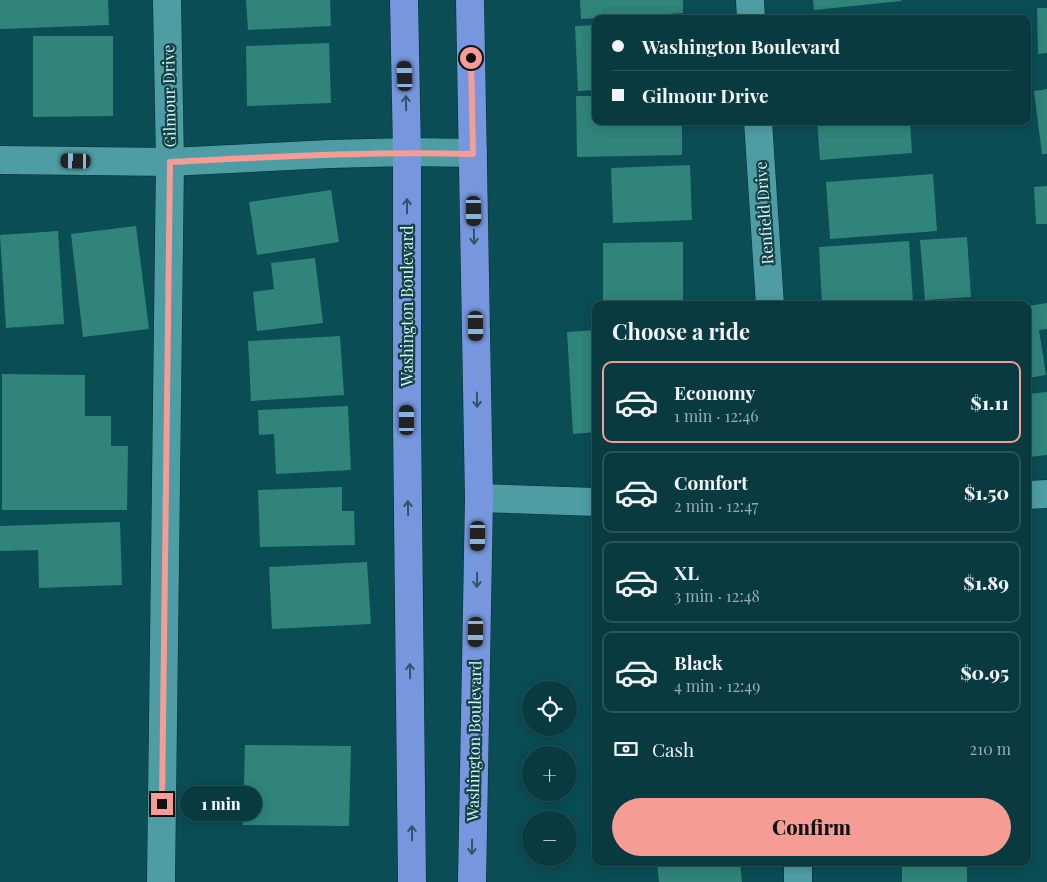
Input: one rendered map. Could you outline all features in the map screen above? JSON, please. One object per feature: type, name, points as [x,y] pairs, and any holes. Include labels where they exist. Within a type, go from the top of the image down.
[{"type":"highway","name":"Washington Boulevard","points":[[404,0],[407,152],[407,440],[412,882]]},
{"type":"highway","name":"Washington Boulevard","points":[[470,0],[478,498],[472,882]]},
{"type":"street","name":"Gilmour Drive","points":[[161,882],[170,162],[167,0]]},
{"type":"street","points":[[750,0],[751,15]]},
{"type":"street","name":"Renfield Drive","points":[[758,125],[770,301]]},
{"type":"street","points":[[0,160],[170,162],[330,154],[407,152],[473,154]]},
{"type":"street","points":[[1031,495],[1047,494]]},
{"type":"street","points":[[478,498],[592,502]]},
{"type":"street","points":[[798,866],[798,882]]},
{"type":"building","points":[[0,0],[108,0],[109,25],[0,29]]},
{"type":"building","points":[[246,0],[330,0],[331,26],[248,30]]},
{"type":"building","points":[[580,0],[683,0],[683,13],[592,15],[592,18],[581,19]]},
{"type":"building","points":[[813,0],[901,0],[901,1],[814,10]]},
{"type":"building","points":[[1037,8],[1047,8],[1047,53],[1038,54]]},
{"type":"building","points":[[592,25],[592,90],[578,91],[575,26]]},
{"type":"building","points":[[33,36],[113,36],[113,116],[33,117]]},
{"type":"building","points":[[329,43],[331,103],[247,106],[246,46]]},
{"type":"building","points":[[1047,89],[1047,154],[1042,154],[1034,91]]},
{"type":"building","points":[[576,96],[592,96],[592,125],[682,125],[682,155],[577,157]]},
{"type":"building","points":[[817,125],[910,125],[912,153],[820,160]]},
{"type":"building","points":[[690,165],[692,220],[613,223],[611,168]]},
{"type":"building","points":[[933,174],[937,231],[830,239],[826,182]]},
{"type":"building","points":[[1047,186],[1047,224],[1036,224],[1034,187]]},
{"type":"building","points":[[331,190],[339,242],[257,255],[249,202]]},
{"type":"building","points":[[136,226],[149,329],[83,337],[71,234]]},
{"type":"building","points":[[58,231],[64,324],[6,328],[0,235]]},
{"type":"building","points":[[967,237],[971,297],[925,300],[920,240]]},
{"type":"building","points":[[909,241],[913,301],[822,301],[819,247]]},
{"type":"building","points":[[683,242],[683,301],[603,301],[603,243]]},
{"type":"building","points":[[315,258],[323,323],[257,331],[253,292],[274,289],[271,263]]},
{"type":"building","points":[[1047,303],[1047,329],[1039,330],[1046,375],[1031,378],[1031,306]]},
{"type":"building","points":[[592,330],[592,432],[573,434],[567,332]]},
{"type":"building","points":[[340,336],[344,395],[251,401],[248,341]]},
{"type":"building","points":[[2,374],[85,375],[85,416],[111,416],[111,446],[128,446],[127,510],[2,510]]},
{"type":"building","points":[[1047,392],[1047,455],[1031,457],[1031,394]]},
{"type":"building","points":[[348,406],[351,470],[276,474],[274,434],[259,435],[258,410]]},
{"type":"building","points":[[342,487],[342,511],[354,511],[355,545],[260,547],[258,490]]},
{"type":"building","points":[[120,522],[122,585],[39,588],[38,550],[0,551],[0,526]]},
{"type":"building","points":[[367,562],[371,624],[272,629],[269,567]]},
{"type":"building","points":[[245,745],[351,746],[349,826],[243,825]]},
{"type":"building","points":[[657,866],[740,866],[742,882],[659,882]]},
{"type":"building","points":[[902,866],[967,866],[967,882],[902,882]]},
{"type":"route","points":[[162,804],[170,162],[330,154],[407,152],[473,154],[471,58]]}]
